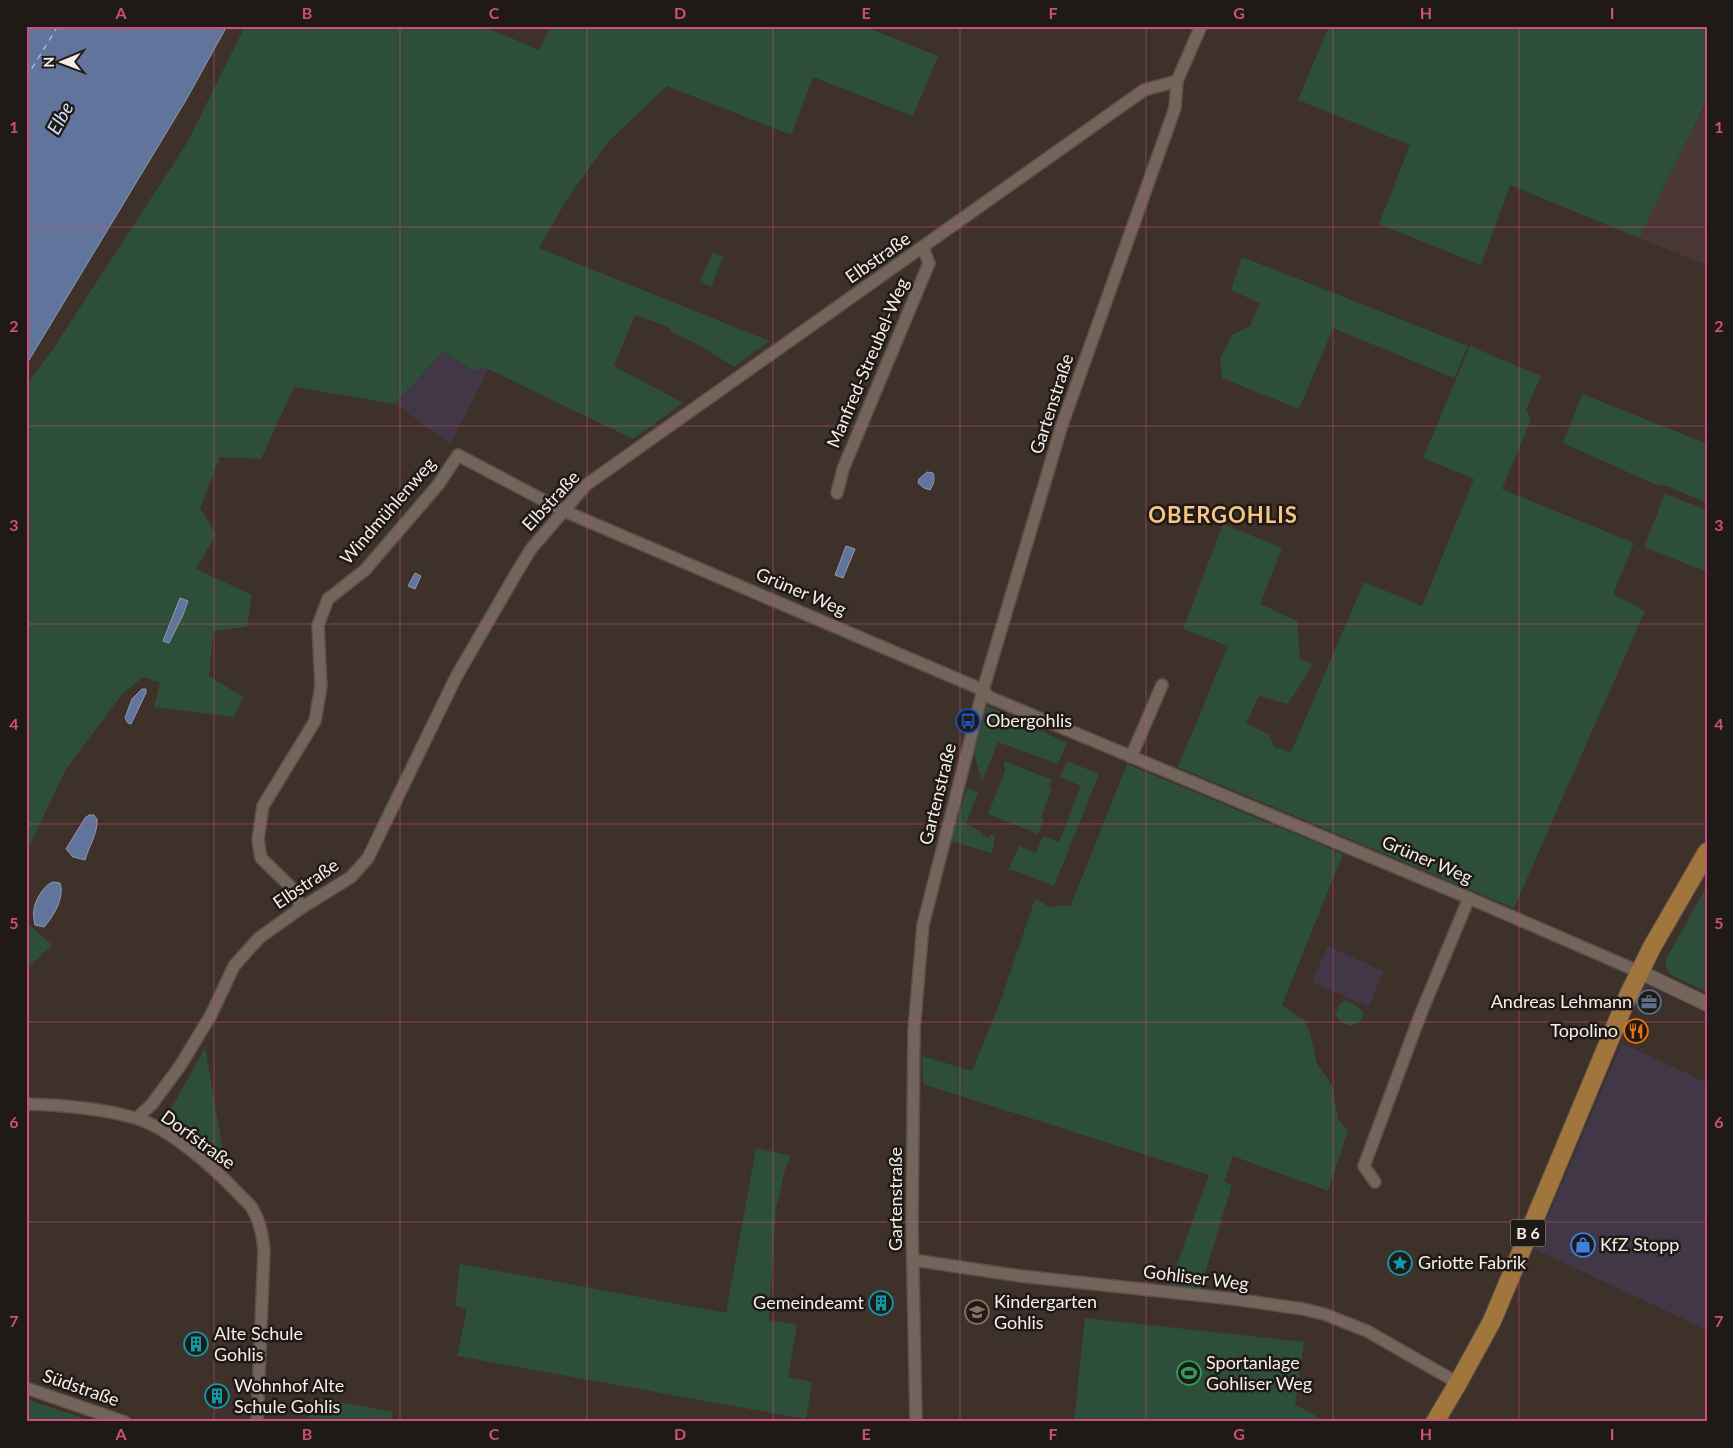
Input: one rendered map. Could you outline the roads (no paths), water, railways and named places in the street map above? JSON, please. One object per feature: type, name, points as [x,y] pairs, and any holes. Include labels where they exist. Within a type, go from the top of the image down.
[{"type":"main road","name":"B 6","points":[[1435,1422],[1492,1321],[1592,1079],[1640,972],[1707,852]]},
{"type":"street","name":"Gartenstraße","points":[[916,1422],[913,1260],[914,1030],[923,925],[982,690],[1062,425],[1175,108],[1177,80],[1201,26]]},
{"type":"street","name":"Elbstraße","points":[[136,1118],[152,1104],[180,1066],[211,1015],[234,966],[259,938],[301,908],[351,877],[368,858],[456,677],[531,549],[586,485],[1144,90],[1177,80]]},
{"type":"street","name":"Manfred-Streubel-Weg","points":[[837,493],[843,469],[929,263],[923,248]]},
{"type":"street","name":"Grüner Weg","points":[[458,455],[564,511],[982,690],[989,697],[1469,898],[1640,972],[1707,1004]]},
{"type":"street","name":"Windmühlenweg","points":[[301,908],[293,889],[261,858],[258,840],[264,806],[315,721],[321,686],[318,625],[328,599],[365,570],[438,485],[458,455]]},
{"type":"street","points":[[1131,757],[1162,685]]},
{"type":"street","points":[[1375,1182],[1364,1166],[1420,1013],[1469,898]]},
{"type":"street","name":"Dorfstraße","points":[[26,1104],[87,1108],[136,1118],[163,1131],[215,1169],[251,1206],[263,1236],[264,1251],[257,1422]]},
{"type":"street","name":"Gohliser Weg","points":[[913,1260],[1020,1276],[1234,1299],[1317,1312],[1367,1332],[1458,1383]]},
{"type":"street","name":"Südstraße","points":[[26,1388],[125,1422]]},
{"type":"water","name":"Elbe","points":[[26,26],[227,26],[186,100],[26,365]]},
{"type":"water","points":[[927,472],[934,475],[934,482],[930,490],[918,483],[919,479]]},
{"type":"water","points":[[846,546],[855,549],[843,578],[835,575]]},
{"type":"water","points":[[415,573],[421,576],[415,589],[408,586]]},
{"type":"water","points":[[180,598],[188,601],[169,643],[163,641]]},
{"type":"water","points":[[142,689],[146,689],[146,693],[131,724],[128,723],[125,718],[132,699]]},
{"type":"water","points":[[89,815],[94,815],[97,819],[97,824],[85,860],[73,857],[66,849],[85,818]]},
{"type":"water","points":[[53,882],[60,883],[60,901],[44,927],[35,925],[36,901],[44,889]]},
{"type":"place","name":"Obergohlis","points":[[968,721]]},
{"type":"place","name":"Andreas Lehmann","points":[[1649,1002]]},
{"type":"place","name":"Topolino","points":[[1636,1031]]},
{"type":"place","name":"KfZ Stopp","points":[[1583,1245]]},
{"type":"place","name":"Griotte Fabrik","points":[[1400,1263]]},
{"type":"place","name":"Gemeindeamt","points":[[881,1303]]},
{"type":"place","name":"Kindergarten Gohlis","points":[[977,1312]]},
{"type":"place","name":"Alte Schule Gohlis","points":[[196,1344]]},
{"type":"place","name":"Sportanlage Gohliser Weg","points":[[1189,1373]]},
{"type":"place","name":"Wohnhof Alte Schule Gohlis","points":[[217,1396]]},
{"type":"district","name":"OBERGOHLIS","points":[[1223,515]]}]
